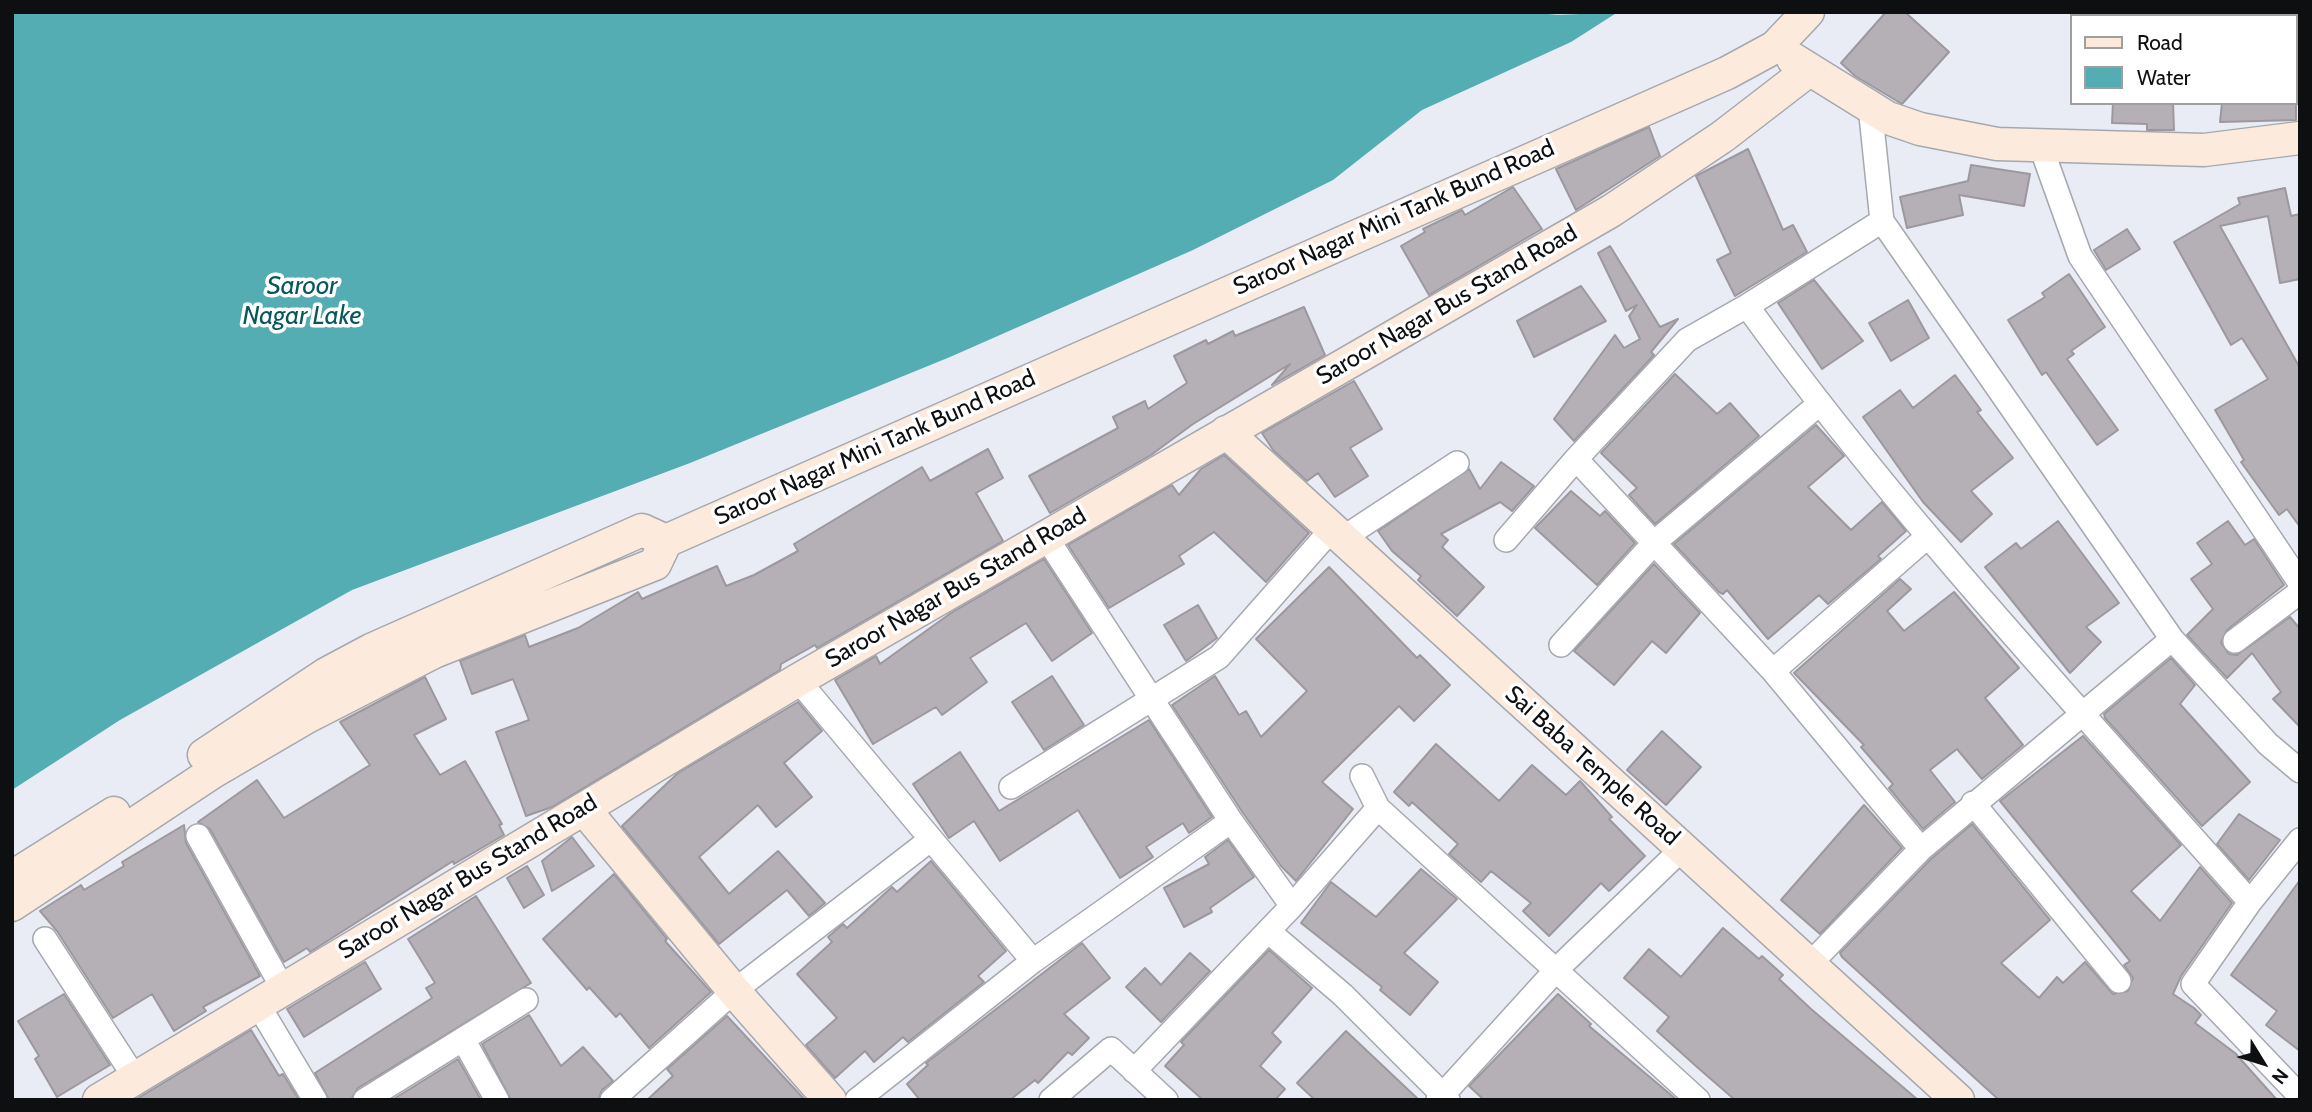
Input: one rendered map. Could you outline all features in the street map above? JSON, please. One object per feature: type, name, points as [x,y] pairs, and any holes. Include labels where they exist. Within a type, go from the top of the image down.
[{"type":"street","name":"Saroor Nagar Mini Tank Bund Road","points":[[12,905],[117,824],[213,772],[335,686],[434,652],[655,564],[666,541],[1727,73],[1774,47],[1808,12]]},
{"type":"street","points":[[2151,12],[2203,14]]},
{"type":"street","points":[[1774,47],[1888,118],[1920,129],[1997,144],[2204,150],[2300,138]]},
{"type":"street","name":"Saroor Nagar Bus Stand Road","points":[[99,1100],[798,680],[1611,211],[1722,137],[1809,70]]},
{"type":"street","points":[[1870,106],[1882,221],[2172,639],[2268,744],[2300,771]]},
{"type":"street","points":[[2041,147],[2080,257],[2300,583]]},
{"type":"street","points":[[1506,540],[1576,459],[1687,340],[1747,306],[1882,221]]},
{"type":"street","points":[[1747,306],[1818,405],[1927,537],[2250,902]]},
{"type":"street","points":[[1561,645],[1656,541],[1818,405]]},
{"type":"street","name":"Sai Baba Temple Road","points":[[1226,432],[1958,1100]]},
{"type":"street","points":[[1576,459],[1656,541],[1773,671],[1921,849]]},
{"type":"street","points":[[1012,787],[1219,657],[1337,533],[1457,463]]},
{"type":"street","points":[[1046,537],[1231,821],[1292,906]]},
{"type":"street","points":[[1773,671],[1927,537]]},
{"type":"street","points":[[2235,642],[2300,592]]},
{"type":"street","points":[[1809,965],[1921,849],[2172,639]]},
{"type":"street","points":[[798,680],[1032,961]]},
{"type":"street","points":[[1362,776],[1378,808],[1698,1100]]},
{"type":"street","points":[[1973,803],[2119,981]]},
{"type":"street","points":[[1134,1071],[1292,906],[1378,808]]},
{"type":"street","points":[[584,809],[734,991],[830,1100]]},
{"type":"street","points":[[857,1100],[1032,961],[1231,821]]},
{"type":"street","points":[[12,877],[117,824]]},
{"type":"street","points":[[198,836],[315,1100]]},
{"type":"street","points":[[612,1100],[734,991],[930,840]]},
{"type":"street","points":[[2300,840],[2250,902],[2193,984],[2300,1096]]},
{"type":"street","points":[[1268,931],[1343,995],[1443,1098],[1556,969],[1682,849]]},
{"type":"street","points":[[45,939],[135,1078]]},
{"type":"street","points":[[365,1100],[526,1000]]},
{"type":"street","points":[[463,1039],[497,1100]]},
{"type":"street","points":[[1051,1100],[1111,1049],[1166,1100]]},
{"type":"water","name":"Saroor Nagar Lake","points":[[12,12],[1537,12],[1564,15],[1618,12],[1571,42],[1422,110],[1333,180],[1193,250],[950,357],[690,463],[352,590],[120,720],[12,790]]},
{"type":"building","points":[[1886,12],[1905,12],[1949,52],[1902,104],[1855,76],[1841,63]]},
{"type":"building","points":[[2113,105],[2173,105],[2174,130],[2147,130],[2147,124],[2112,123]]},
{"type":"building","points":[[2222,105],[2296,105],[2296,120],[2220,122]]},
{"type":"building","points":[[1649,127],[1660,156],[1576,210],[1556,169]]},
{"type":"building","points":[[1748,149],[1783,230],[1793,225],[1807,252],[1735,296],[1717,260],[1731,253],[1696,176]]},
{"type":"building","points":[[1971,165],[2030,174],[2024,206],[1959,195],[1963,215],[1907,228],[1900,197],[1968,181]]},
{"type":"building","points":[[1513,187],[1542,229],[1429,295],[1401,246],[1425,232],[1423,229],[1462,210],[1465,215]]},
{"type":"building","points":[[2285,188],[2291,216],[2300,214],[2300,279],[2280,283],[2268,216],[2220,226],[2300,368],[2300,527],[2287,509],[2279,515],[2241,462],[2244,460],[2215,410],[2268,379],[2242,338],[2231,345],[2174,242],[2240,204],[2238,198]]},
{"type":"building","points":[[2127,229],[2140,249],[2106,270],[2094,250]]},
{"type":"building","points":[[1610,246],[1660,327],[1678,319],[1651,352],[1654,355],[1574,441],[1554,419],[1615,335],[1624,348],[1640,339],[1629,316],[1637,305],[1626,311],[1598,253]]},
{"type":"building","points":[[2069,274],[2105,327],[2071,351],[2074,354],[2067,359],[2118,430],[2097,445],[2046,372],[2042,375],[2008,320],[2045,297],[2042,293]]},
{"type":"building","points":[[1814,280],[1863,341],[1822,369],[1778,303]]},
{"type":"building","points":[[1581,286],[1606,321],[1534,357],[1517,321]]},
{"type":"building","points":[[1908,300],[1929,338],[1891,361],[1869,323]]},
{"type":"building","points":[[1304,307],[1325,355],[1272,385],[1290,364],[1193,424],[1151,455],[1050,513],[1029,476],[1118,428],[1113,417],[1145,401],[1148,409],[1187,383],[1174,356],[1206,340],[1208,344],[1233,331],[1235,336]]},
{"type":"building","points":[[1675,374],[1717,414],[1730,403],[1759,436],[1655,524],[1629,495],[1637,488],[1601,453]]},
{"type":"building","points":[[1955,375],[1981,410],[1977,412],[2013,458],[1971,491],[1992,514],[1961,542],[1923,502],[1863,417],[1900,390],[1913,408]]},
{"type":"building","points":[[1354,381],[1382,429],[1350,448],[1368,476],[1335,497],[1318,473],[1307,481],[1273,450],[1262,433]]},
{"type":"building","points":[[1816,425],[1844,456],[1808,487],[1851,530],[1882,502],[1906,531],[1878,556],[1881,559],[1828,604],[1819,595],[1768,639],[1727,590],[1723,594],[1719,592],[1674,544]]},
{"type":"building","points":[[988,449],[1003,478],[976,493],[1003,541],[817,648],[815,645],[781,664],[780,670],[552,807],[526,816],[496,732],[529,720],[513,679],[472,694],[460,661],[525,635],[529,647],[578,628],[638,592],[642,599],[717,566],[726,586],[754,575],[798,551],[794,544],[922,467],[930,481]]},
{"type":"building","points":[[1224,455],[1309,533],[1266,582],[1214,532],[1179,556],[1184,564],[1109,608],[1068,545],[1172,485],[1179,495],[1201,469]]},
{"type":"building","points":[[1501,462],[1534,486],[1512,511],[1500,502],[1441,534],[1448,540],[1442,547],[1484,587],[1457,616],[1418,580],[1421,576],[1392,551],[1378,531],[1469,469],[1480,489]]},
{"type":"building","points":[[1571,491],[1600,516],[1605,511],[1635,543],[1597,585],[1535,528]]},
{"type":"building","points":[[2058,521],[2119,603],[2086,627],[2101,642],[2070,673],[1985,567],[2016,543],[2021,549]]},
{"type":"building","points":[[2228,521],[2245,545],[2254,539],[2284,585],[2227,630],[2221,643],[2229,654],[2237,655],[2290,617],[2300,629],[2300,727],[2273,699],[2281,692],[2252,653],[2227,678],[2187,635],[2213,609],[2191,579],[2212,564],[2197,543]]},
{"type":"building","points":[[1044,559],[1092,633],[1052,661],[1026,623],[970,658],[987,682],[942,715],[936,707],[873,744],[835,680],[876,656],[880,664],[951,613]]},
{"type":"building","points":[[1654,564],[1700,613],[1666,653],[1652,641],[1614,685],[1574,651]]},
{"type":"building","points":[[1329,567],[1417,658],[1420,655],[1450,685],[1414,721],[1399,706],[1322,782],[1353,809],[1296,881],[1281,866],[1243,813],[1172,705],[1215,676],[1239,715],[1246,711],[1261,737],[1307,691],[1256,639]]},
{"type":"building","points":[[1900,579],[1911,589],[1887,611],[1904,631],[1954,592],[2019,668],[1985,698],[2023,745],[1982,779],[1957,749],[1930,770],[1955,802],[1923,829],[1889,788],[1893,784],[1861,747],[1864,745],[1794,673]]},
{"type":"building","points":[[1198,605],[1217,638],[1186,661],[1164,625]]},
{"type":"building","points":[[2171,658],[2195,685],[2180,704],[2250,782],[2202,826],[2104,714]]},
{"type":"building","points":[[1052,676],[1084,725],[1044,750],[1012,702]]},
{"type":"building","points":[[425,677],[446,719],[414,735],[440,775],[465,761],[502,824],[499,825],[504,835],[454,864],[453,861],[310,952],[307,948],[284,962],[210,829],[198,822],[257,780],[284,818],[370,765],[340,722]]},
{"type":"building","points":[[798,702],[822,731],[784,763],[812,797],[776,827],[758,805],[699,857],[729,894],[778,851],[825,903],[809,916],[787,890],[719,944],[622,826],[678,773]]},
{"type":"building","points":[[1149,720],[1212,817],[1189,833],[1183,823],[1146,847],[1153,857],[1120,878],[1078,810],[1000,861],[974,821],[949,838],[913,784],[960,752],[999,811]]},
{"type":"building","points":[[1662,731],[1701,767],[1666,805],[1627,770]]},
{"type":"building","points":[[2083,736],[2181,845],[2131,891],[2160,921],[2200,867],[2232,903],[2181,976],[2173,994],[2201,1015],[2195,1023],[2235,1053],[2277,1100],[1999,1100],[1842,957],[1840,953],[1931,859],[1972,824],[2050,920],[2001,963],[2039,998],[2057,977],[2063,983],[2085,962],[2113,994],[2128,991],[2133,978],[2124,965],[2130,961],[2000,801]]},
{"type":"building","points":[[1436,744],[1499,801],[1532,765],[1566,795],[1580,781],[1612,817],[1609,819],[1645,856],[1609,891],[1601,883],[1549,936],[1523,911],[1531,903],[1491,871],[1481,882],[1449,854],[1458,844],[1412,802],[1409,806],[1394,792]]},
{"type":"building","points":[[1864,805],[1902,848],[1820,934],[1781,900]]},
{"type":"building","points":[[2239,814],[2280,840],[2249,880],[2217,844]]},
{"type":"building","points":[[184,825],[186,843],[260,976],[203,1007],[206,1011],[174,1031],[152,994],[113,1018],[57,931],[40,911],[81,885],[84,890],[124,866],[122,862]]},
{"type":"building","points":[[572,837],[594,866],[552,891],[542,861]]},
{"type":"building","points":[[1228,840],[1254,877],[1210,908],[1212,912],[1184,927],[1164,888],[1209,864],[1205,857]]},
{"type":"building","points":[[931,861],[1006,951],[978,976],[984,982],[908,1042],[903,1037],[874,1062],[865,1051],[835,1078],[806,1045],[837,1018],[797,974],[832,942],[828,937],[843,924],[847,928],[892,887],[897,892]]},
{"type":"building","points":[[527,866],[544,895],[524,908],[507,878]]},
{"type":"building","points":[[1421,869],[1457,899],[1404,953],[1438,982],[1410,1015],[1380,990],[1382,987],[1301,923],[1331,882],[1376,917]]},
{"type":"building","points":[[614,874],[667,939],[665,941],[711,992],[649,1048],[620,1013],[616,1017],[589,987],[587,990],[543,939]]},
{"type":"building","points":[[2300,880],[2300,1051],[2266,1025],[2277,1011],[2231,975]]},
{"type":"building","points":[[476,896],[531,983],[358,1088],[351,1100],[329,1100],[315,1073],[432,998],[426,988],[435,983],[408,939]]},
{"type":"building","points":[[1723,928],[1759,959],[1762,956],[1783,975],[1779,979],[1811,1009],[1918,1100],[1735,1100],[1697,1067],[1657,1031],[1669,1017],[1624,978],[1649,949],[1681,977]]},
{"type":"building","points":[[1082,943],[1110,978],[1064,1014],[1089,1038],[1072,1055],[1068,1052],[1038,1083],[1035,1080],[1010,1100],[920,1100],[907,1084],[928,1065],[926,1063]]},
{"type":"building","points":[[1269,950],[1312,988],[1272,1033],[1281,1042],[1260,1066],[1285,1089],[1275,1100],[1203,1100],[1165,1066],[1184,1045],[1181,1042]]},
{"type":"building","points":[[1190,953],[1210,971],[1161,1022],[1126,987],[1145,968],[1161,985]]},
{"type":"building","points":[[365,962],[381,989],[304,1037],[287,1009]]},
{"type":"building","points":[[64,994],[110,1065],[57,1097],[35,1059],[39,1056],[18,1021]]},
{"type":"building","points":[[1558,994],[1591,1024],[1589,1026],[1677,1100],[1484,1100],[1469,1086]]},
{"type":"building","points":[[529,1015],[561,1066],[583,1047],[613,1081],[602,1090],[598,1100],[511,1100],[482,1044]]},
{"type":"building","points":[[727,1016],[805,1100],[647,1100],[673,1076],[667,1069]]},
{"type":"building","points":[[251,1030],[279,1076],[283,1074],[299,1100],[135,1100]]},
{"type":"building","points":[[1346,1031],[1419,1100],[1315,1100],[1297,1083]]},
{"type":"building","points":[[458,1059],[481,1100],[392,1100]]}]
